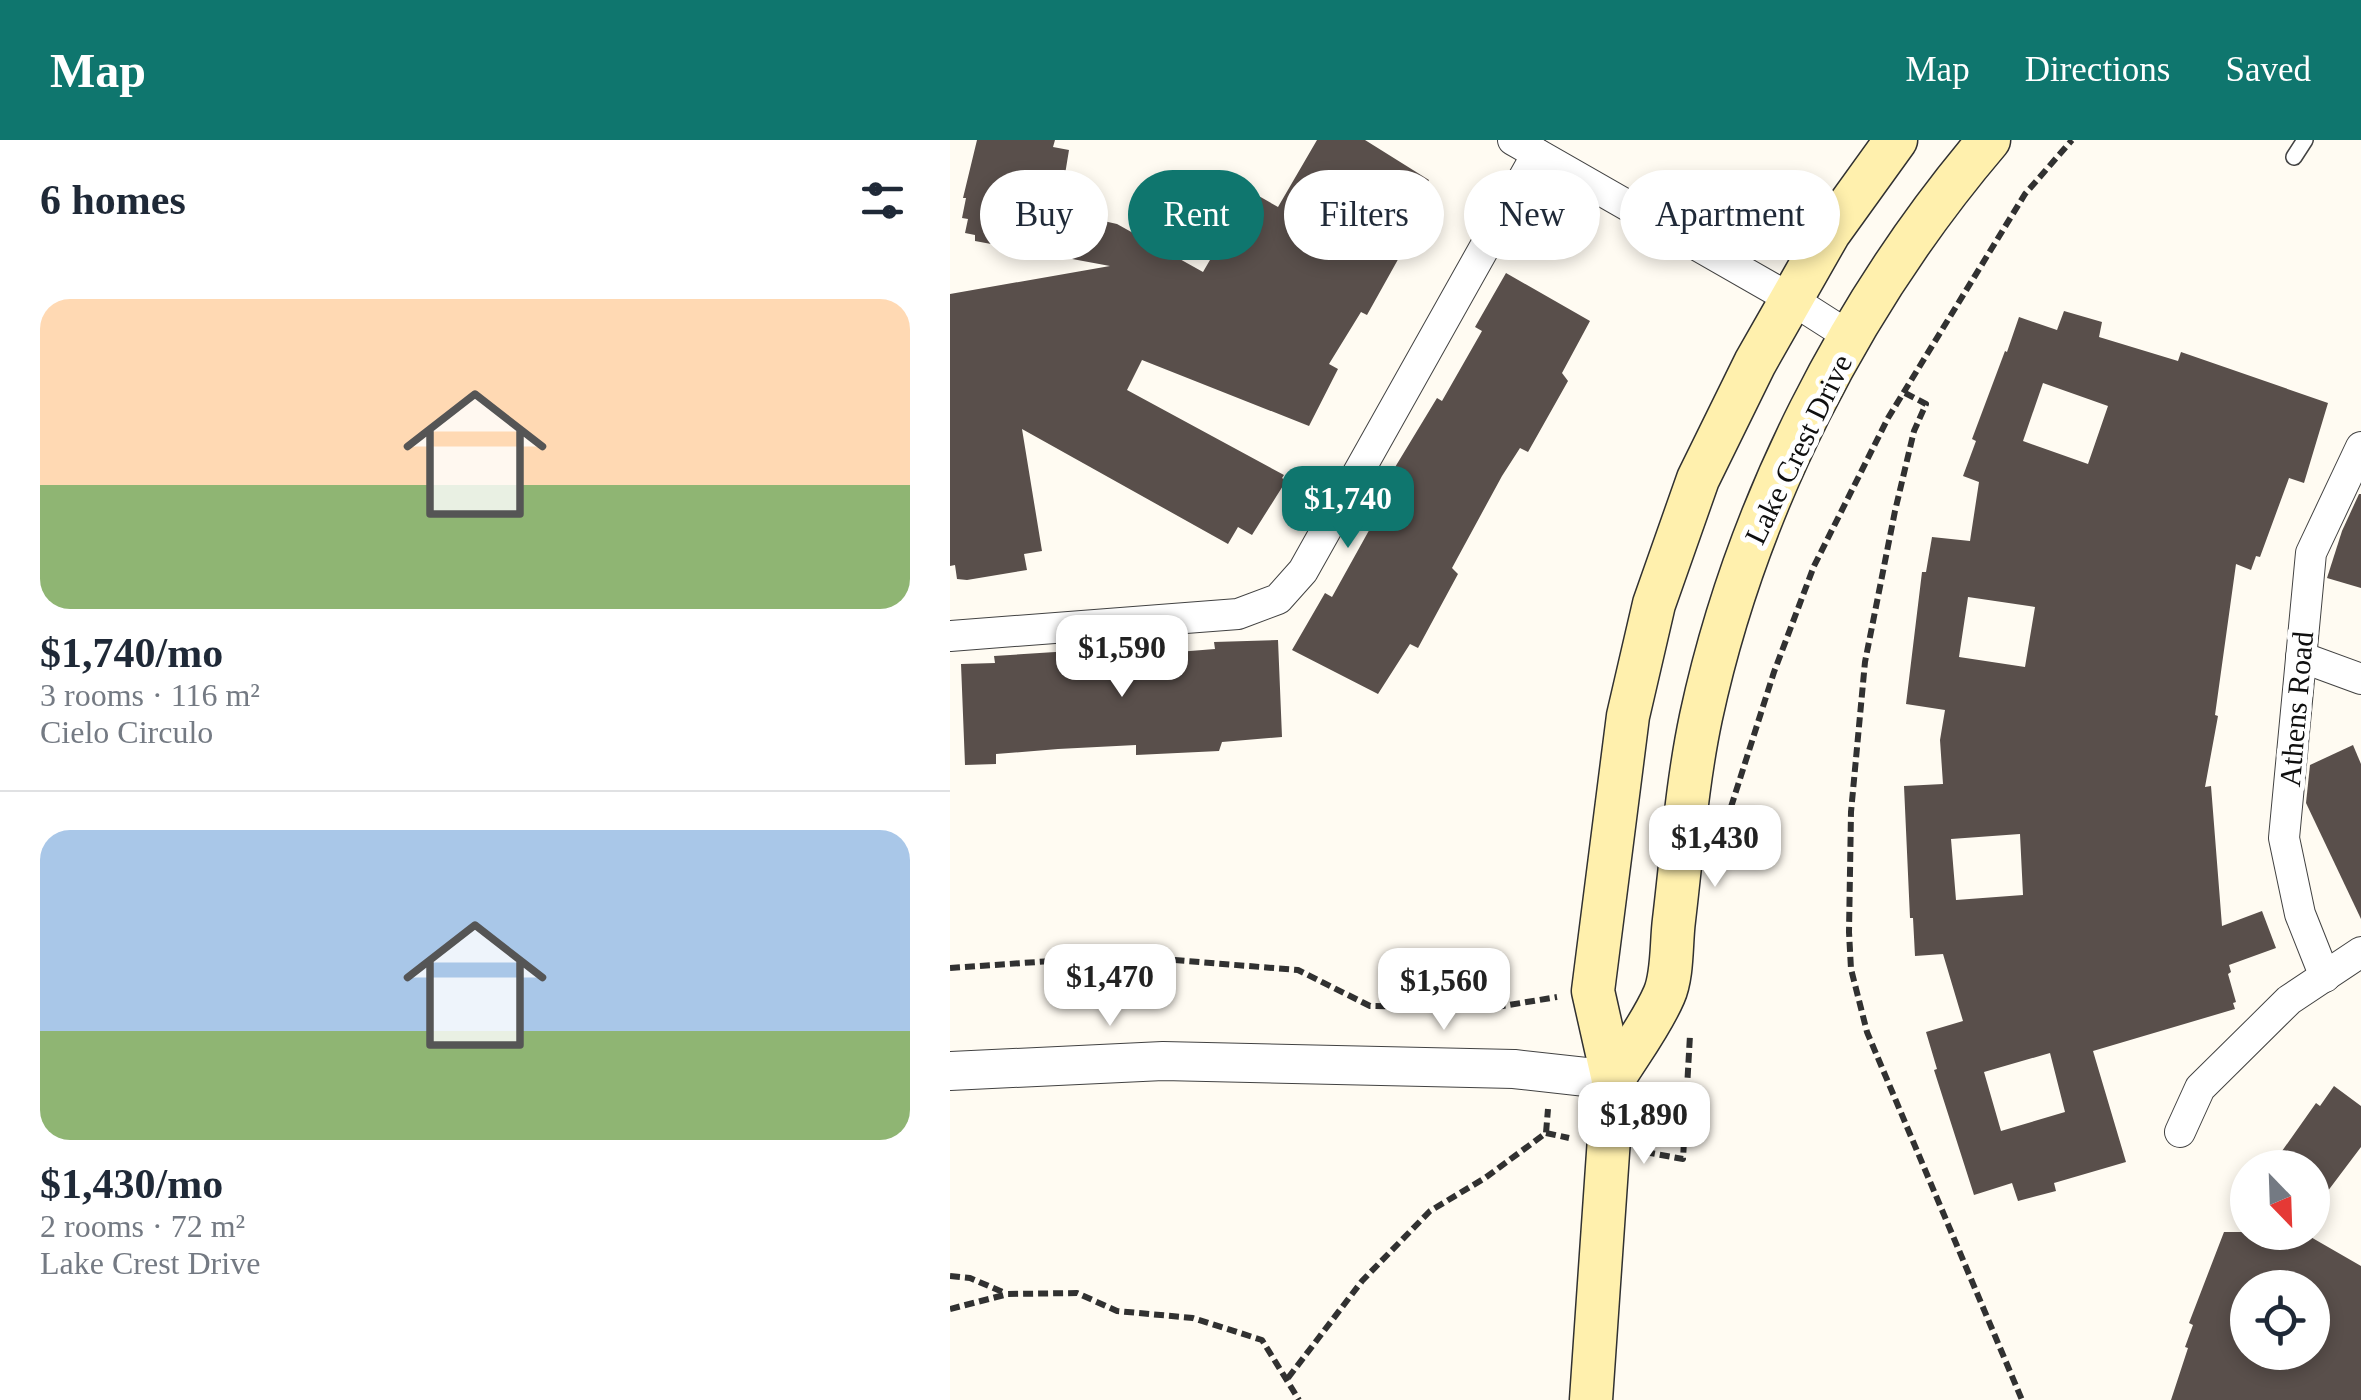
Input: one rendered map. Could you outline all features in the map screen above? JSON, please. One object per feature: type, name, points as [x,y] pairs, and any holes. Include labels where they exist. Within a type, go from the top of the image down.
[{"type":"main road","name":"Lake Crest Drive","points":[[1591,1400],[1614,1080],[1593,991],[1628,716],[1654,604],[1698,480],[1756,363],[1829,233],[1896,140]]},
{"type":"main road","name":"Lake Crest Drive","points":[[1614,1080],[1666,993],[1700,723],[1724,622],[1764,508],[1817,399],[1886,276],[1956,179],[1990,140]]},
{"type":"street","points":[[950,636],[1238,614],[1278,598],[1303,571],[1525,147],[1852,338]]},
{"type":"street","name":"Athens Road","points":[[2325,976],[2300,914],[2284,838],[2312,553],[2361,447]]},
{"type":"street","points":[[2301,658],[2361,679]]},
{"type":"street","points":[[2180,1132],[2200,1088],[2289,1000],[2361,952]]},
{"type":"street","points":[[950,1071],[1162,1060],[1514,1069],[1614,1080]]},
{"type":"lane","points":[[2294,157],[2305,140]]},
{"type":"path","points":[[1728,822],[1774,672],[1814,566],[1888,418],[2025,194],[2072,140]]},
{"type":"path","points":[[1904,394],[1926,404],[1914,432],[1895,510],[1865,662],[1851,812],[1851,969],[1867,1032],[2022,1400]]},
{"type":"path","points":[[950,968],[1124,956],[1298,970],[1370,1006],[1492,1008],[1593,991]]},
{"type":"path","points":[[1609,1145],[1683,1159],[1690,1030]]},
{"type":"path","points":[[1288,1378],[1362,1281],[1430,1211],[1485,1178],[1546,1133],[1550,1073]]},
{"type":"path","points":[[950,1276],[970,1278],[1008,1294]]},
{"type":"path","points":[[950,1310],[1008,1294],[1077,1294],[1117,1311],[1193,1318],[1262,1340],[1299,1400]]},
{"type":"building","points":[[977,140],[1055,140],[1053,147],[1069,150],[1066,170],[980,170],[980,242],[975,241],[975,235],[965,233],[968,219],[962,218]]},
{"type":"building","points":[[1317,140],[1365,140],[1413,170],[1300,170]]},
{"type":"building","points":[[1284,197],[1284,260],[1398,260],[1367,315],[1361,312],[1329,364],[1338,369],[1309,426],[1142,360],[1127,390],[1284,475],[1286,481],[1252,535],[1238,527],[1228,544],[1022,429],[1042,551],[1024,554],[1027,570],[957,579],[955,565],[950,566],[950,294],[1110,266],[1078,260],[1108,260],[1108,222],[1128,230],[1128,260],[1182,260],[1203,272],[1210,260],[1264,260],[1264,199],[1278,207]]},
{"type":"building","points":[[1506,273],[1590,321],[1562,373],[1568,381],[1528,452],[1520,448],[1502,476],[1452,568],[1458,574],[1418,648],[1410,644],[1378,694],[1292,650],[1325,593],[1332,597],[1372,525],[1365,521],[1383,487],[1437,398],[1442,401],[1482,331],[1475,327]]},
{"type":"building","points":[[2064,311],[2102,322],[2099,337],[2178,361],[2181,352],[2328,403],[2304,483],[2289,478],[2260,557],[2256,556],[2251,570],[2236,564],[2215,715],[2218,716],[2205,787],[2211,786],[2222,926],[2262,911],[2276,948],[2229,965],[2235,1009],[2093,1051],[2126,1162],[2054,1183],[2056,1191],[2018,1201],[2012,1183],[1974,1195],[1934,1070],[1937,1069],[1926,1032],[1963,1021],[1943,954],[1915,956],[1904,786],[1943,784],[1940,740],[1945,710],[1906,704],[1922,572],[1926,572],[1932,537],[1970,541],[1979,482],[1963,476],[1976,441],[1972,439],[2005,351],[2019,317],[2057,330]],"holes":[[[2043,383],[2108,406],[2088,464],[2023,441]],[[1968,597],[2035,607],[2025,667],[1959,657]],[[2020,834],[2023,895],[1956,900],[1951,839]],[[2050,1053],[2065,1112],[2001,1131],[1984,1072]]]},
{"type":"building","points":[[2361,494],[2361,588],[2327,578]]},
{"type":"building","points":[[1278,640],[1282,737],[1222,742],[1219,751],[1136,755],[1136,745],[1058,749],[996,754],[996,764],[965,765],[961,664],[995,663],[994,656],[1134,647],[1135,654],[1165,653],[1215,649],[1214,642]]},
{"type":"building","points":[[2353,745],[2361,764],[2361,919],[2306,803],[2310,765]]},
{"type":"building","points":[[2334,1086],[2361,1106],[2361,1147],[2330,1188],[2330,1150],[2283,1150],[2316,1103],[2320,1106]]},
{"type":"building","points":[[2224,1232],[2230,1232],[2230,1250],[2330,1248],[2361,1266],[2361,1400],[2171,1400],[2193,1325],[2189,1323]]}]
